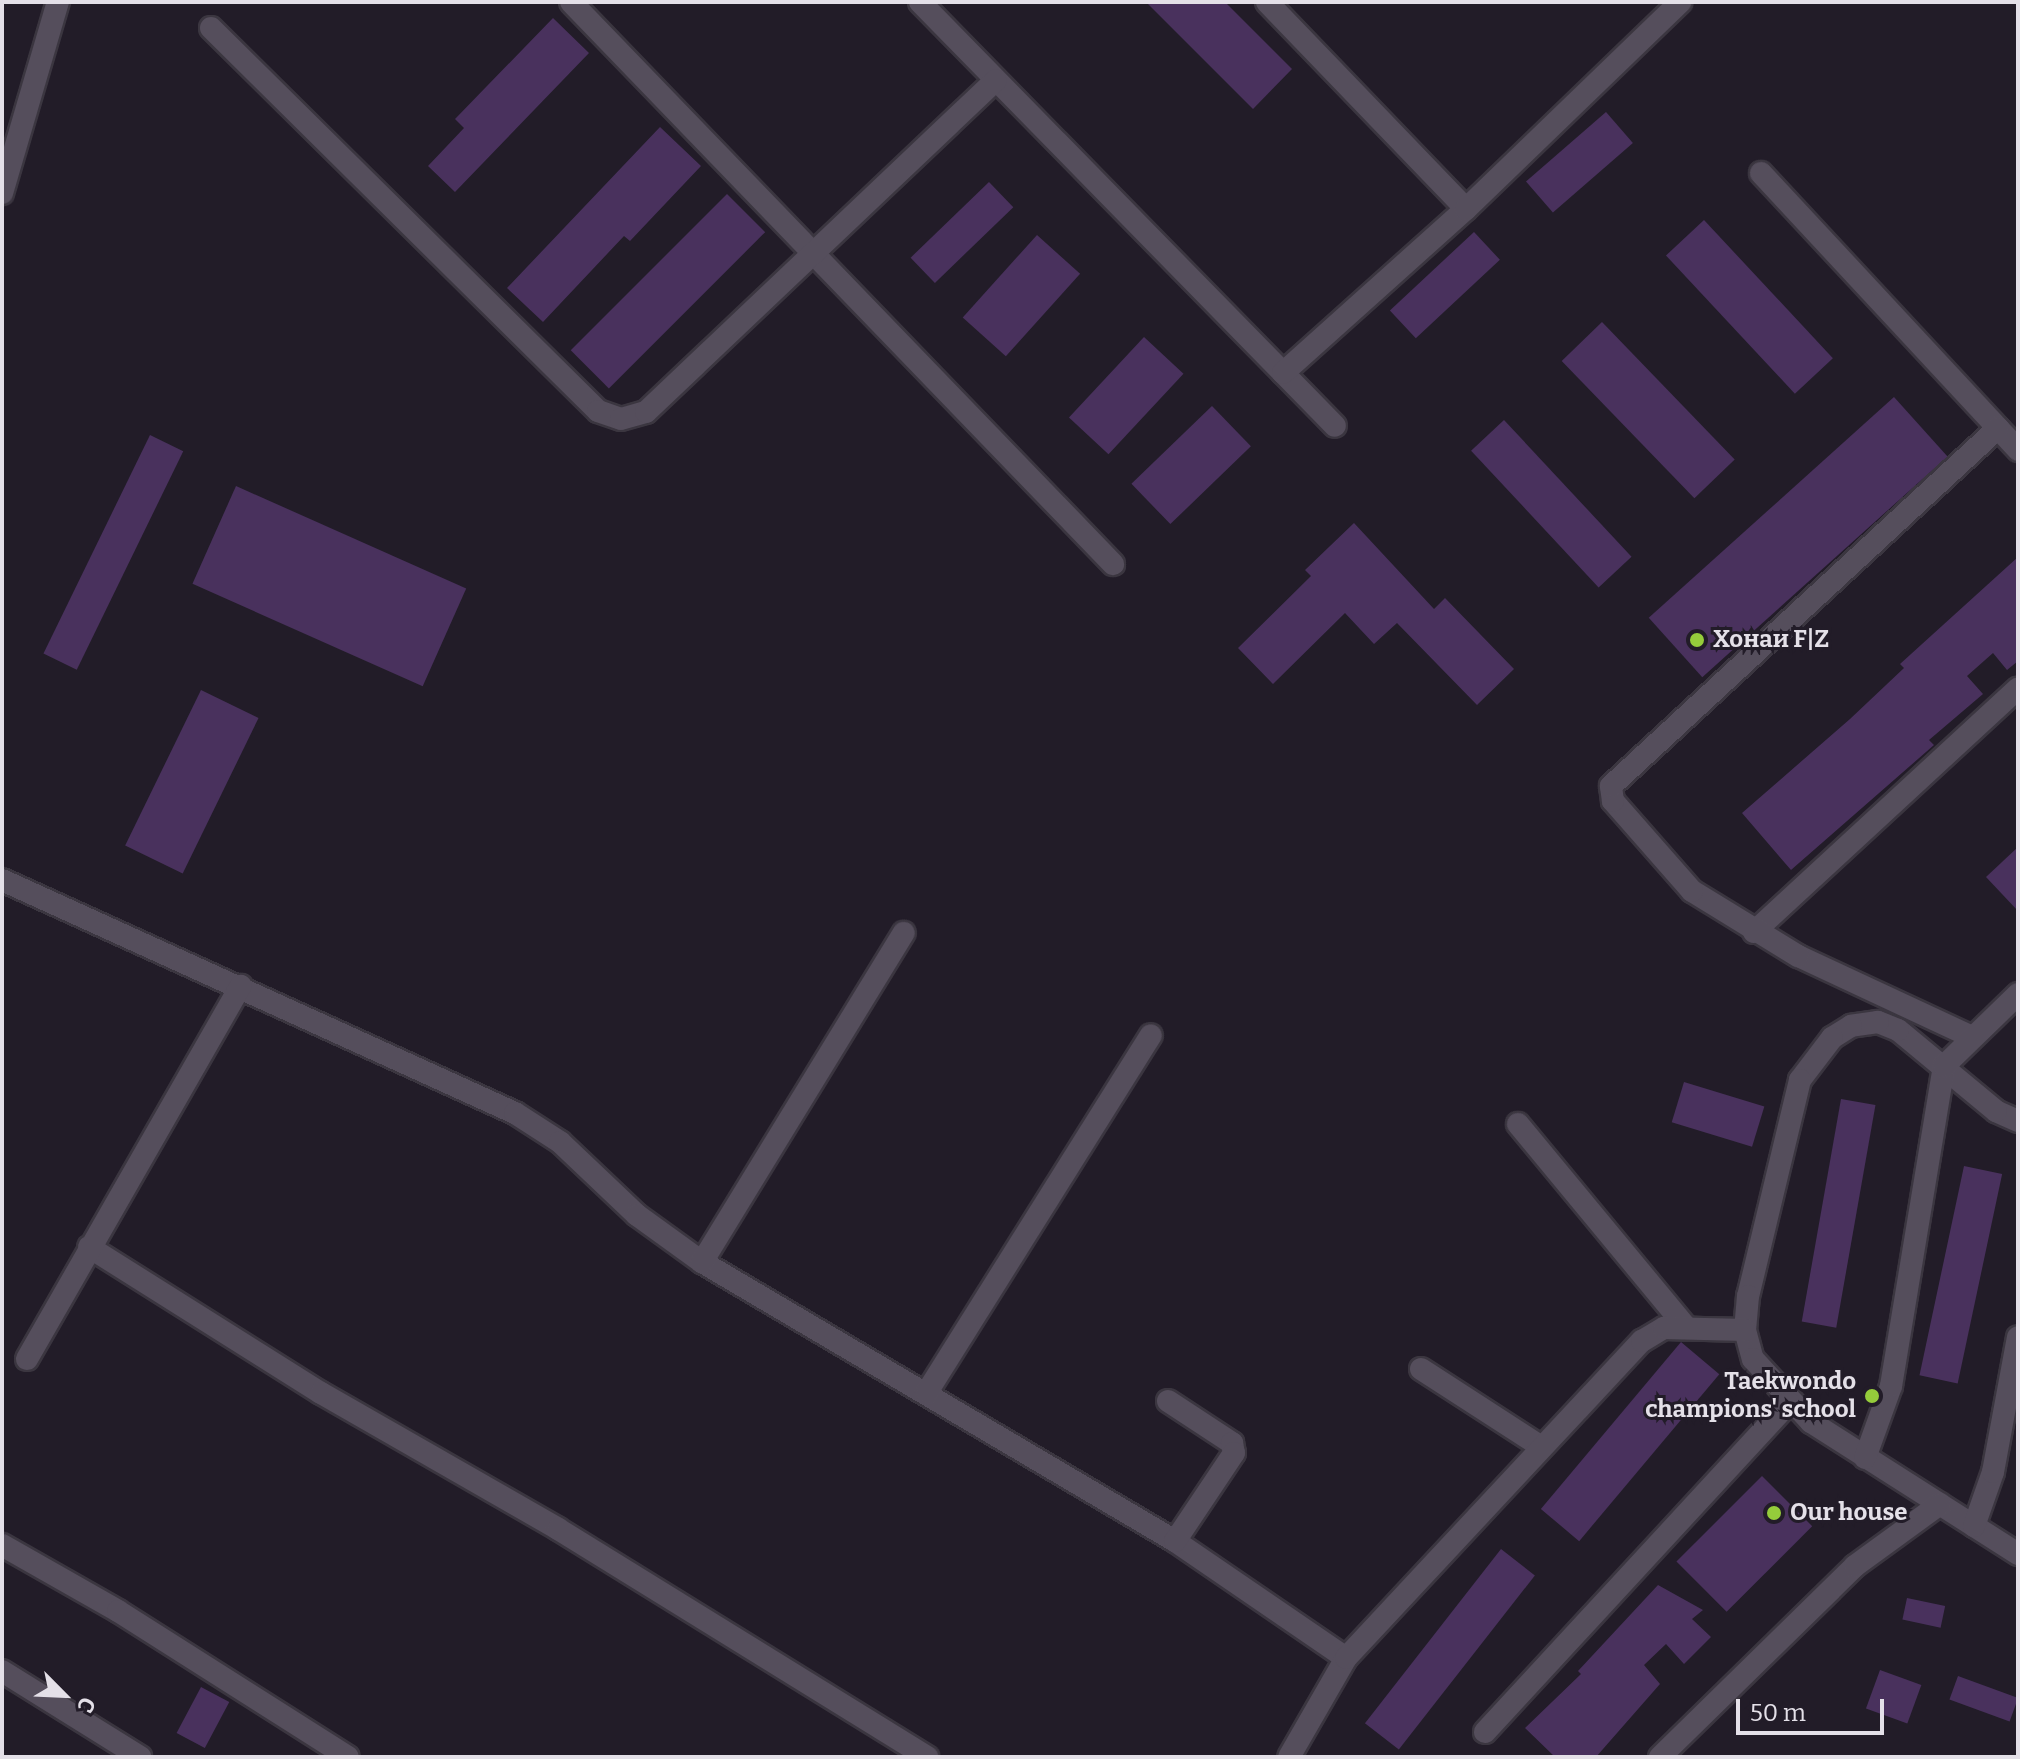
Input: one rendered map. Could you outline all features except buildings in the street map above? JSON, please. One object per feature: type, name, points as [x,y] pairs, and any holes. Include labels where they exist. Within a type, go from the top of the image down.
[{"type":"street","points":[[2,193],[58,2]]},
{"type":"street","points":[[571,2],[1113,564]]},
{"type":"street","points":[[920,2],[1335,426]]},
{"type":"street","points":[[1267,2],[1466,209]]},
{"type":"street","points":[[1283,373],[1466,209],[1680,2]]},
{"type":"street","points":[[211,28],[598,411],[621,419],[646,412],[996,80]]},
{"type":"street","points":[[1761,173],[2018,450]]},
{"type":"street","points":[[1972,1037],[1754,932],[1692,891],[1646,844],[1613,801],[1611,786],[1998,428]]},
{"type":"street","points":[[1754,932],[2018,688]]},
{"type":"street","points":[[2,880],[515,1113],[560,1142],[637,1215],[702,1262],[1175,1541],[1346,1658]]},
{"type":"street","points":[[702,1262],[904,933]]},
{"type":"street","points":[[27,1359],[241,986]]},
{"type":"street","points":[[1865,1458],[1891,1386],[1944,1066],[2018,994]]},
{"type":"street","points":[[2018,1121],[1996,1111],[1911,1038],[1878,1022],[1851,1026],[1815,1056],[1800,1080],[1748,1296],[1745,1330],[1753,1359],[1789,1403],[1865,1458],[2018,1554]]},
{"type":"street","points":[[927,1392],[1151,1035]]},
{"type":"street","points":[[1518,1124],[1686,1327]]},
{"type":"street","points":[[89,1247],[321,1393],[558,1529],[927,1757]]},
{"type":"street","points":[[1289,1757],[1346,1658],[1540,1446],[1642,1341],[1664,1328],[1745,1330]]},
{"type":"street","points":[[1974,1526],[1993,1472],[2018,1337]]},
{"type":"street","points":[[1421,1369],[1540,1446]]},
{"type":"street","points":[[1168,1401],[1232,1443],[1234,1453],[1175,1541]]},
{"type":"street","points":[[1485,1732],[1789,1403]]},
{"type":"street","points":[[1660,1757],[1855,1566],[1940,1504]]},
{"type":"street","points":[[2,1545],[118,1611],[348,1757]]},
{"type":"street","points":[[2,1671],[140,1757]]},
{"type":"place","name":"Хонаи F|Z","points":[[1697,640]]},
{"type":"place","name":"Taekwondo champions' school","points":[[1872,1396]]},
{"type":"place","name":"Our house","points":[[1774,1513]]}]
